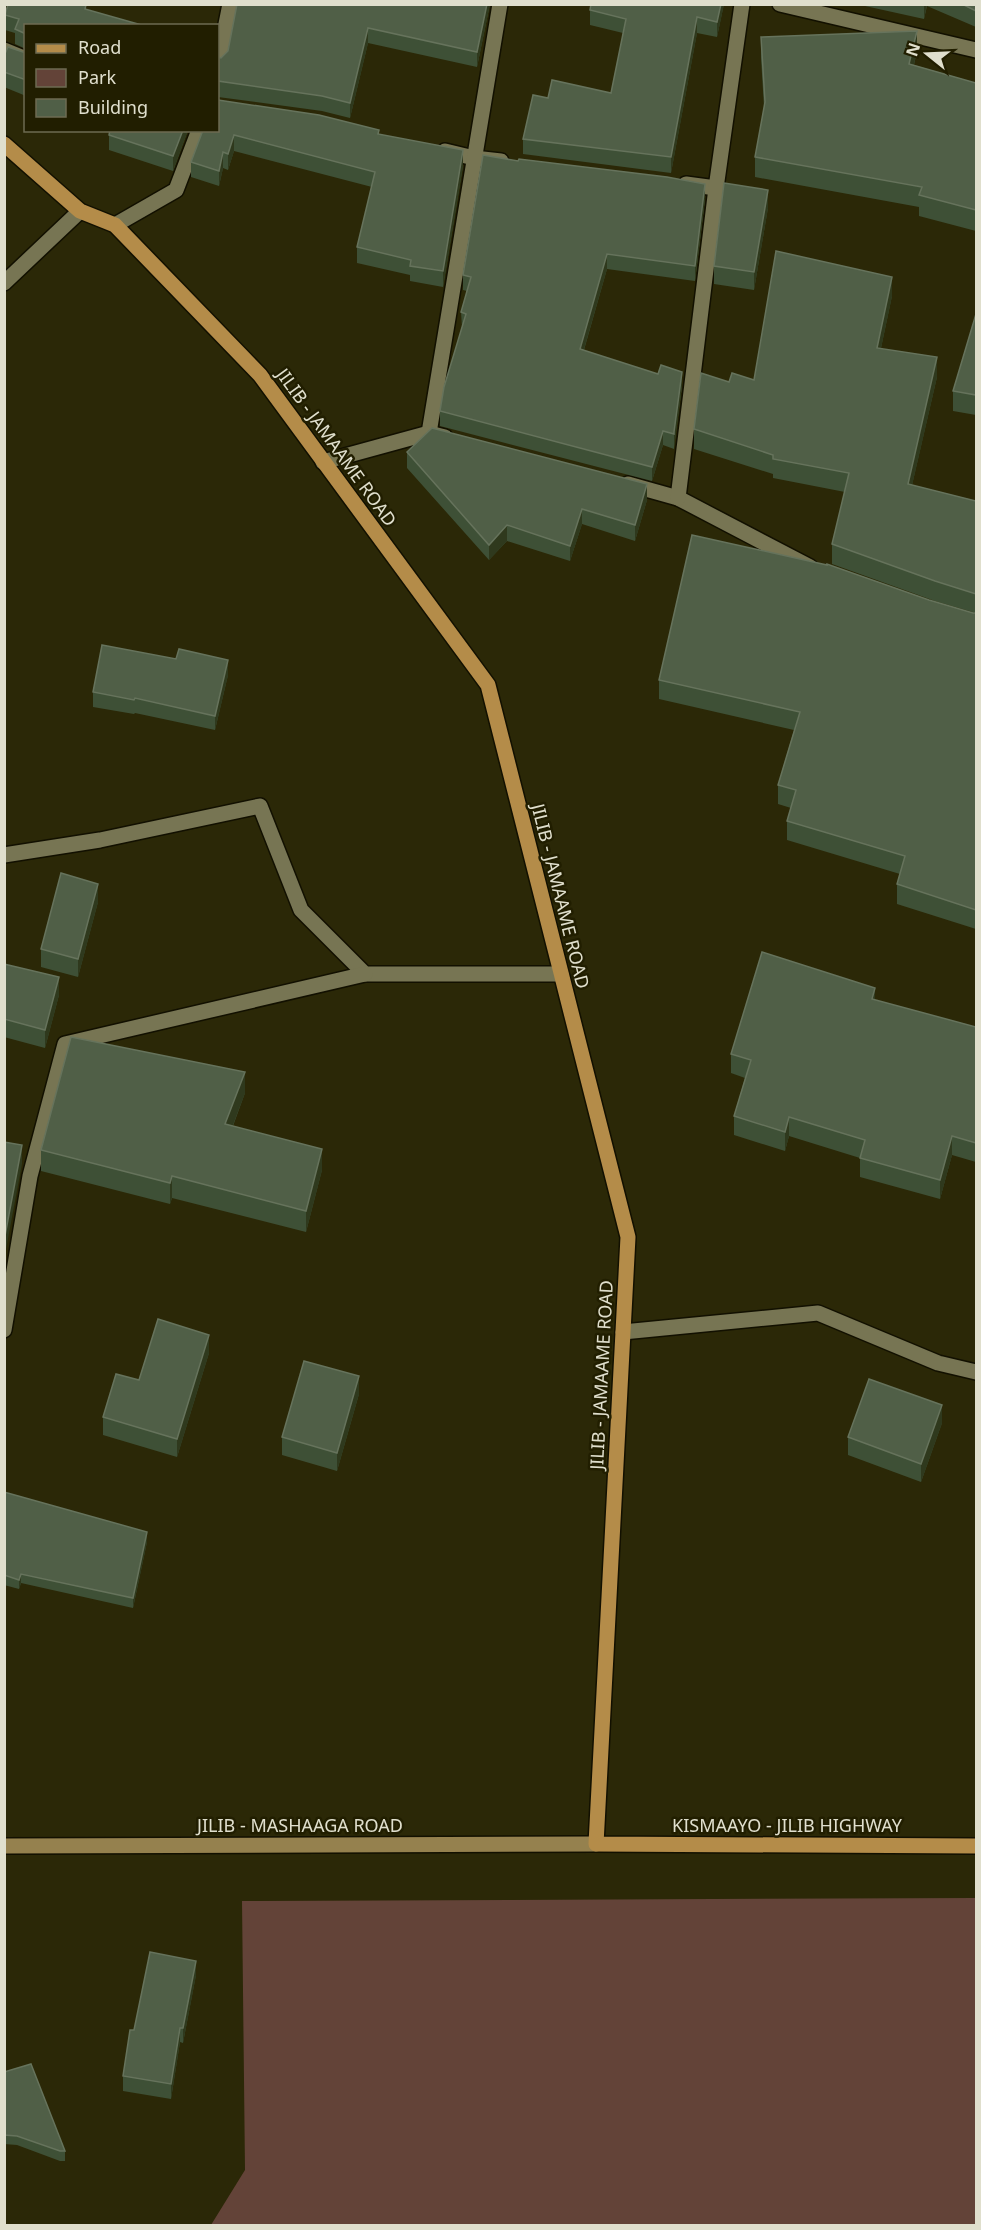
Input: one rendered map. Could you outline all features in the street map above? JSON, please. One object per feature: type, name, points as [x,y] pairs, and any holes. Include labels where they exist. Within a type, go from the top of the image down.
[{"type":"main road","name":"JILIB - JAMAAME ROAD","points":[[4,144],[80,211],[115,225],[260,375],[488,685],[628,1237],[596,1844]]},
{"type":"main road","name":"JILIB - MASHAAGA ROAD","points":[[4,1846],[596,1844]]},
{"type":"main road","name":"KISMAAYO - JILIB HIGHWAY","points":[[596,1844],[976,1846]]},
{"type":"street","points":[[219,59],[230,4]]},
{"type":"street","points":[[429,433],[500,4]]},
{"type":"street","points":[[678,498],[716,188],[742,4]]},
{"type":"street","points":[[780,4],[976,50]]},
{"type":"street","points":[[4,50],[24,58]]},
{"type":"street","points":[[115,225],[176,190],[198,132]]},
{"type":"street","points":[[430,147],[474,158],[520,164]]},
{"type":"street","points":[[670,182],[716,188]]},
{"type":"street","points":[[4,283],[80,211]]},
{"type":"street","points":[[323,462],[429,433],[462,441]]},
{"type":"street","points":[[614,481],[678,498],[820,570]]},
{"type":"street","points":[[4,855],[100,840],[260,806],[301,910],[365,974]]},
{"type":"street","points":[[4,1330],[30,1176],[65,1044],[365,974],[561,974]]},
{"type":"street","points":[[623,1332],[818,1313],[938,1363],[976,1371]]},
{"type":"green space","points":[[976,1898],[976,2225],[211,2225],[245,2170],[242,1901]]},
{"type":"building","points":[[8,4],[83,4],[86,5],[85,9],[138,24],[24,24],[24,33],[15,29],[19,19],[5,15]]},
{"type":"building","points":[[237,4],[487,4],[477,52],[368,28],[350,103],[322,96],[219,81],[219,57],[228,51]]},
{"type":"building","points":[[591,4],[721,4],[717,22],[697,17],[671,157],[523,139],[533,95],[548,98],[552,80],[611,93],[626,19],[590,10]]},
{"type":"building","points":[[962,4],[976,4],[976,11]]},
{"type":"building","points":[[917,31],[909,64],[976,83],[976,210],[919,195],[922,187],[755,157],[765,102],[761,37]]},
{"type":"building","points":[[8,47],[24,52],[24,79],[4,72],[4,56]]},
{"type":"building","points":[[219,100],[319,115],[379,130],[378,134],[463,150],[443,271],[410,266],[411,260],[357,247],[375,172],[234,135],[228,154],[223,152],[219,171],[191,162],[202,132],[219,132]]},
{"type":"building","points":[[110,132],[182,132],[173,156],[109,135]]},
{"type":"building","points":[[483,155],[518,161],[519,159],[667,177],[705,184],[695,266],[607,254],[580,349],[658,374],[661,365],[682,372],[674,434],[663,431],[652,467],[440,411],[444,387],[466,314],[461,312],[471,277],[463,275]]},
{"type":"building","points":[[724,183],[768,190],[754,272],[714,266]]},
{"type":"building","points":[[776,251],[892,277],[877,348],[937,357],[908,484],[976,501],[976,594],[832,544],[849,473],[773,459],[773,455],[694,429],[701,373],[729,382],[732,373],[754,380]]},
{"type":"building","points":[[976,314],[976,395],[953,391]]},
{"type":"building","points":[[432,428],[647,484],[635,525],[582,509],[570,546],[507,525],[489,545],[407,452]]},
{"type":"building","points":[[692,535],[827,564],[929,600],[976,613],[976,910],[897,884],[905,856],[787,821],[796,790],[778,785],[800,712],[659,680]]},
{"type":"building","points":[[102,645],[176,659],[179,649],[228,660],[215,716],[135,698],[134,700],[93,692]]},
{"type":"building","points":[[61,873],[98,884],[78,959],[41,949]]},
{"type":"building","points":[[762,952],[875,988],[872,999],[976,1027],[976,1143],[952,1136],[940,1180],[860,1158],[865,1140],[789,1117],[785,1132],[734,1116],[751,1060],[731,1054]]},
{"type":"building","points":[[4,964],[59,977],[45,1030],[4,1019]]},
{"type":"building","points":[[71,1037],[245,1072],[225,1124],[322,1149],[306,1211],[172,1176],[170,1183],[41,1150]]},
{"type":"building","points":[[4,1142],[22,1145],[4,1241]]},
{"type":"building","points":[[158,1319],[209,1335],[177,1439],[103,1417],[116,1374],[139,1380]]},
{"type":"building","points":[[304,1361],[359,1376],[337,1453],[282,1437]]},
{"type":"building","points":[[869,1379],[942,1405],[921,1464],[848,1437]]},
{"type":"building","points":[[4,1492],[147,1532],[133,1598],[21,1574],[19,1580],[4,1575]]},
{"type":"building","points":[[150,1952],[196,1961],[183,2028],[180,2028],[171,2084],[123,2076],[130,2030],[134,2030]]},
{"type":"building","points":[[31,2064],[65,2151],[17,2136],[4,2135],[4,2072]]}]
